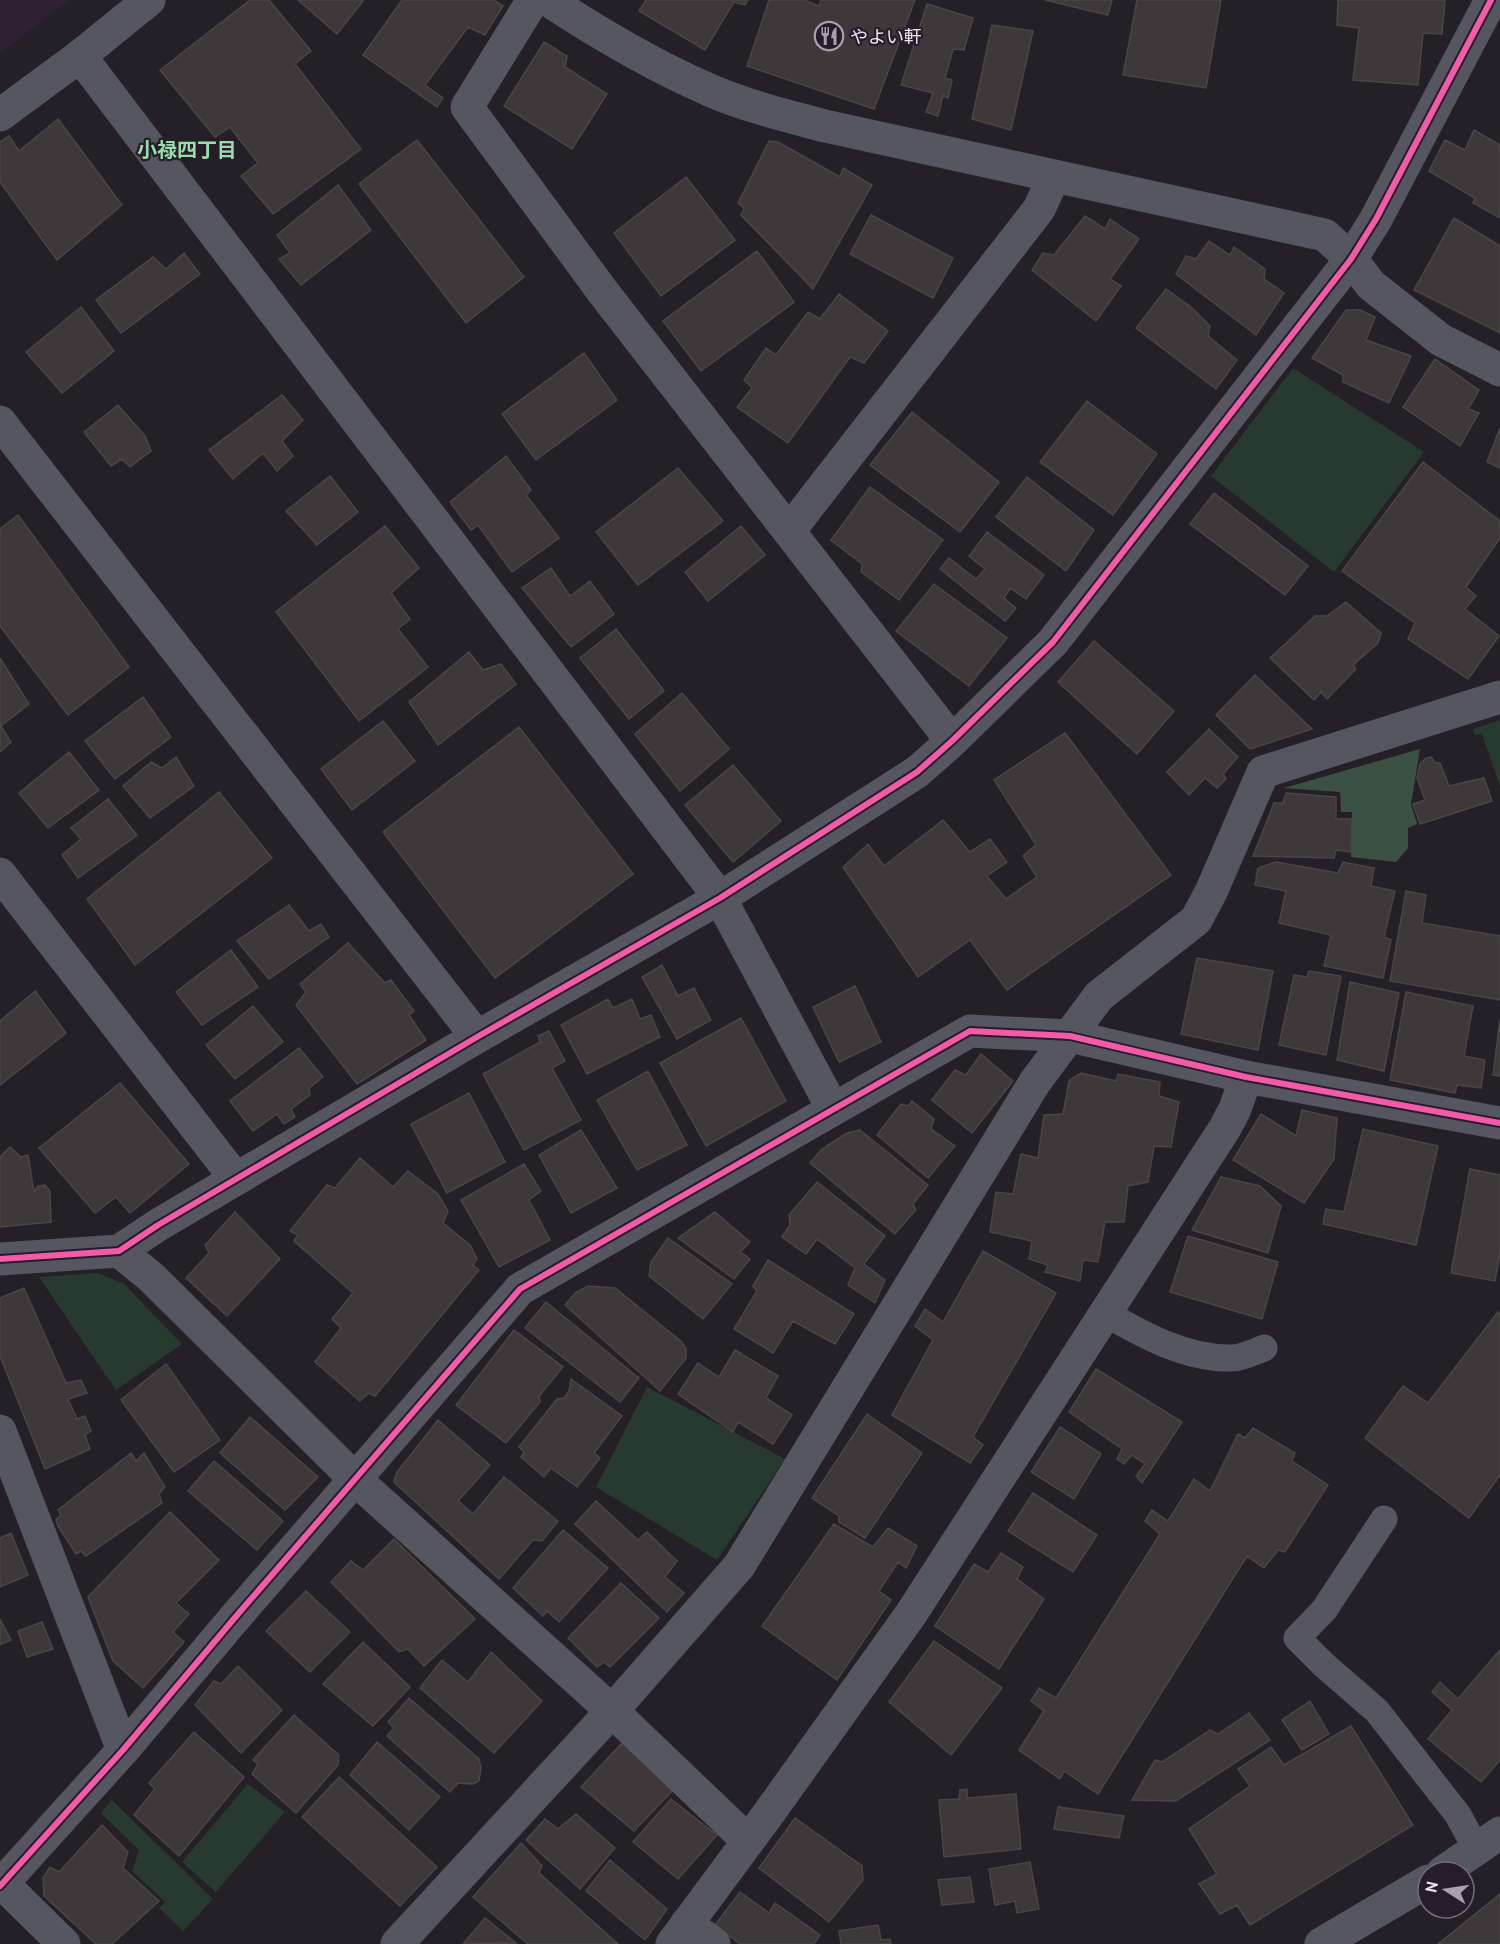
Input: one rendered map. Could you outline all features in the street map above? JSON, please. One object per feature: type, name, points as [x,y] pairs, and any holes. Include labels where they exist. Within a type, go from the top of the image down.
[{"type":"street","points":[[0,115],[80,56],[149,0]]},
{"type":"street","points":[[532,0],[467,107],[603,292],[952,741]]},
{"type":"street","points":[[549,0],[576,19],[647,59],[715,92],[764,110],[825,126],[1325,236],[1351,259],[1371,285],[1440,340],[1500,370]]},
{"type":"street","points":[[0,1259],[119,1251],[477,1037],[720,898],[917,772],[1053,642],[1351,259],[1376,219],[1491,0]]},
{"type":"street","points":[[80,56],[720,898],[832,1109]]},
{"type":"street","points":[[789,531],[1039,209],[1054,177]]},
{"type":"street","points":[[0,422],[477,1037]]},
{"type":"street","points":[[397,1944],[612,1711],[740,1566],[1035,1082],[1099,996],[1196,920],[1211,892],[1263,772],[1500,697]]},
{"type":"street","points":[[0,874],[236,1179]]},
{"type":"street","points":[[64,1944],[1,1884],[123,1750],[520,1289],[832,1109],[970,1031],[1070,1036],[1246,1077],[1500,1124]]},
{"type":"street","points":[[714,1944],[680,1934],[911,1614],[1225,1128],[1236,1109],[1246,1077]]},
{"type":"street","points":[[119,1251],[151,1277],[355,1479],[612,1711],[747,1840]]},
{"type":"street","points":[[0,1431],[123,1750]]},
{"type":"street","points":[[1461,1860],[1489,1841]]},
{"type":"street","points":[[1321,1944],[1416,1888]]},
{"type":"lane","points":[[1104,1313],[1143,1336],[1206,1356],[1235,1359],[1264,1348]]},
{"type":"lane","points":[[1384,1519],[1324,1610],[1297,1638],[1377,1711],[1458,1815],[1489,1841]]},
{"type":"shaded area","points":[[0,0],[69,0],[0,53]]},
{"type":"green space","points":[[1293,368],[1424,452],[1334,572],[1211,476]]},
{"type":"green space","points":[[1500,720],[1500,786],[1482,734],[1475,735],[1473,729]]},
{"type":"green space","points":[[1420,749],[1411,804],[1417,824],[1408,828],[1408,848],[1396,862],[1351,857],[1352,812],[1341,812],[1340,792],[1284,788]]},
{"type":"green space","points":[[98,1273],[124,1284],[182,1344],[116,1390],[39,1277]]},
{"type":"green space","points":[[647,1387],[785,1459],[717,1560],[596,1487]]},
{"type":"green space","points":[[248,1784],[285,1812],[216,1892],[182,1862]]},
{"type":"green space","points":[[112,1800],[213,1899],[183,1931],[159,1908],[165,1902],[132,1871],[139,1850],[101,1813]]},
{"type":"building","points":[[250,0],[269,0],[311,51],[295,64],[361,149],[273,214],[241,176],[258,163],[230,127],[215,137],[160,70]]},
{"type":"building","points":[[298,0],[363,0],[363,1],[337,34]]},
{"type":"building","points":[[402,0],[494,0],[503,6],[485,35],[468,27],[425,85],[443,98],[437,107],[363,55]]},
{"type":"building","points":[[646,0],[748,0],[745,5],[734,2],[705,50],[639,11]]},
{"type":"building","name":"やよい軒","points":[[769,0],[804,0],[819,6],[821,0],[915,0],[874,109],[747,66]]},
{"type":"building","points":[[1045,0],[1112,0],[1108,15]]},
{"type":"building","points":[[1137,0],[1221,0],[1206,88],[1123,75]]},
{"type":"building","points":[[1338,0],[1445,0],[1442,34],[1423,33],[1418,85],[1353,80],[1359,28],[1337,25]]},
{"type":"building","points":[[927,4],[973,18],[964,50],[953,49],[945,78],[952,80],[948,98],[943,95],[938,116],[926,112],[933,93],[901,85]]},
{"type":"building","points":[[992,25],[1033,31],[1011,130],[972,119]]},
{"type":"building","points":[[544,42],[567,56],[565,67],[607,94],[572,149],[504,106]]},
{"type":"building","points":[[58,119],[122,205],[57,260],[0,182],[0,142],[9,136],[19,151]]},
{"type":"building","points":[[1474,130],[1500,145],[1500,218],[1473,203],[1475,198],[1429,171],[1445,140],[1465,150]]},
{"type":"building","points":[[417,140],[524,277],[466,323],[359,184]]},
{"type":"building","points":[[769,141],[778,142],[840,177],[843,168],[872,185],[813,289],[741,215],[744,208],[738,203]]},
{"type":"building","points":[[686,177],[735,240],[661,296],[614,233]]},
{"type":"building","points":[[338,185],[371,230],[301,285],[279,259],[290,253],[277,235]]},
{"type":"building","points":[[871,215],[953,258],[933,298],[850,254]]},
{"type":"building","points":[[1085,216],[1105,229],[1110,219],[1139,239],[1110,279],[1121,286],[1096,321],[1032,270],[1043,253],[1054,255]]},
{"type":"building","points":[[1454,218],[1500,246],[1500,333],[1414,290]]},
{"type":"building","points":[[1209,241],[1230,255],[1234,247],[1265,269],[1264,279],[1284,293],[1256,335],[1176,274],[1186,256],[1196,259]]},
{"type":"building","points":[[757,251],[794,302],[701,371],[663,321]]},
{"type":"building","points":[[184,253],[200,274],[121,333],[96,300],[153,257],[166,269]]},
{"type":"building","points":[[1166,289],[1191,307],[1210,326],[1208,336],[1237,360],[1216,389],[1136,328]]},
{"type":"building","points":[[839,294],[888,331],[864,363],[850,357],[788,443],[737,407],[752,388],[744,380],[766,348],[776,355],[808,312],[820,319]]},
{"type":"building","points":[[81,307],[114,351],[62,393],[26,352]]},
{"type":"building","points":[[1346,310],[1360,310],[1375,317],[1366,340],[1411,356],[1389,403],[1343,382],[1343,375],[1312,358]]},
{"type":"building","points":[[584,353],[617,400],[536,460],[502,414]]},
{"type":"building","points":[[1435,359],[1479,390],[1468,409],[1479,413],[1460,446],[1403,407]]},
{"type":"building","points":[[282,395],[303,420],[282,441],[293,456],[277,471],[263,453],[233,479],[209,450]]},
{"type":"building","points":[[1087,401],[1157,454],[1113,515],[1040,462]]},
{"type":"building","points":[[118,405],[145,436],[151,451],[130,467],[122,459],[111,466],[84,432]]},
{"type":"building","points":[[912,412],[999,482],[960,532],[870,465]]},
{"type":"building","points":[[1500,428],[1500,468],[1487,462]]},
{"type":"building","points":[[506,456],[531,490],[526,495],[559,538],[512,572],[478,525],[471,530],[450,502]]},
{"type":"building","points":[[1423,462],[1500,521],[1500,538],[1466,587],[1476,596],[1465,609],[1499,636],[1468,679],[1408,639],[1415,623],[1342,571]]},
{"type":"building","points":[[678,468],[723,521],[638,585],[596,532]]},
{"type":"building","points":[[330,476],[358,512],[317,545],[286,511]]},
{"type":"building","points":[[1027,477],[1094,530],[1066,571],[996,517]]},
{"type":"building","points":[[870,487],[943,540],[899,600],[861,572],[862,564],[831,540]]},
{"type":"building","points":[[1214,493],[1308,566],[1285,595],[1190,524]]},
{"type":"building","points":[[18,515],[129,667],[68,715],[0,626],[0,529]]},
{"type":"building","points":[[385,526],[419,568],[391,593],[410,619],[398,629],[428,667],[359,721],[276,612]]},
{"type":"building","points":[[741,526],[765,555],[708,601],[685,572]]},
{"type":"building","points":[[987,532],[1044,575],[1026,599],[1010,588],[1004,598],[1016,608],[1005,621],[940,569],[949,558],[976,579],[985,569],[969,556]]},
{"type":"building","points":[[551,568],[570,596],[590,581],[614,614],[571,647],[522,588]]},
{"type":"building","points":[[934,584],[1007,638],[969,686],[896,631]]},
{"type":"building","points":[[1346,602],[1381,633],[1378,643],[1353,665],[1356,669],[1327,699],[1321,692],[1314,700],[1270,658],[1315,616],[1327,616]]},
{"type":"building","points":[[616,629],[664,691],[629,719],[580,658]]},
{"type":"building","points":[[1094,641],[1174,711],[1137,754],[1058,682]]},
{"type":"building","points":[[469,652],[483,670],[501,664],[516,684],[438,745],[409,702]]},
{"type":"building","points":[[0,658],[29,704],[1,726],[11,742],[0,752]]},
{"type":"building","points":[[1255,675],[1312,729],[1250,749],[1216,715]]},
{"type":"building","points":[[682,693],[729,749],[680,791],[635,734]]},
{"type":"building","points":[[143,697],[171,737],[115,779],[85,741]]},
{"type":"building","points":[[383,721],[415,761],[352,810],[321,769]]},
{"type":"building","points":[[519,727],[633,874],[495,978],[383,832]]},
{"type":"building","points":[[1209,729],[1238,757],[1223,774],[1226,779],[1217,788],[1205,778],[1189,795],[1167,772]]},
{"type":"building","points":[[1065,733],[1171,875],[1007,990],[970,940],[918,977],[843,867],[868,844],[884,866],[943,820],[970,852],[990,839],[1007,862],[987,876],[1006,899],[1037,877],[1023,856],[1036,845],[994,780]]},
{"type":"building","points":[[69,752],[99,790],[48,828],[19,793]]},
{"type":"building","points":[[176,757],[194,786],[150,818],[123,786],[151,762],[162,768]]},
{"type":"building","points":[[1431,757],[1435,763],[1440,763],[1449,786],[1484,778],[1492,801],[1420,824],[1413,804],[1425,800],[1417,778],[1420,764],[1426,758]]},
{"type":"building","points":[[733,765],[781,821],[733,862],[685,805]]},
{"type":"building","points":[[219,792],[272,858],[135,965],[87,899]]},
{"type":"building","points":[[1286,793],[1336,797],[1336,819],[1352,819],[1351,852],[1336,850],[1334,858],[1253,856],[1274,803],[1283,803]]},
{"type":"building","points":[[108,799],[137,835],[78,878],[62,855],[81,839],[71,828]]},
{"type":"building","points":[[1276,862],[1338,873],[1343,862],[1374,868],[1371,886],[1395,891],[1384,937],[1391,940],[1383,978],[1324,966],[1331,935],[1279,923],[1286,891],[1255,885],[1258,868]]},
{"type":"building","points":[[1406,891],[1426,895],[1422,923],[1500,936],[1500,1000],[1390,981]]},
{"type":"building","points":[[289,905],[309,931],[321,924],[329,937],[269,979],[237,941]]},
{"type":"building","points":[[348,943],[385,983],[391,980],[414,1011],[409,1015],[426,1040],[357,1084],[296,1005],[306,992],[300,984]]},
{"type":"building","points":[[231,950],[258,987],[202,1025],[176,992]]},
{"type":"building","points":[[1197,958],[1273,971],[1258,1050],[1181,1034]]},
{"type":"building","points":[[662,965],[678,996],[694,988],[711,1020],[677,1039],[642,977]]},
{"type":"building","points":[[1309,971],[1341,976],[1326,1055],[1279,1045],[1294,975],[1307,977]]},
{"type":"building","points":[[1350,982],[1399,993],[1384,1071],[1337,1060]]},
{"type":"building","points":[[855,986],[881,1042],[839,1062],[813,1007]]},
{"type":"building","points":[[35,991],[66,1033],[0,1085],[0,1021]]},
{"type":"building","points":[[1406,992],[1473,1006],[1464,1056],[1485,1060],[1481,1088],[1457,1085],[1455,1093],[1390,1080]]},
{"type":"building","points":[[608,999],[613,1008],[632,999],[640,1019],[651,1015],[660,1037],[587,1074],[561,1025]]},
{"type":"building","points":[[253,1006],[283,1042],[235,1079],[206,1045]]},
{"type":"building","points":[[741,1018],[786,1101],[706,1146],[660,1063]]},
{"type":"building","points":[[1500,1019],[1500,1076],[1493,1075]]},
{"type":"building","points":[[549,1031],[565,1061],[552,1068],[581,1120],[524,1150],[483,1074],[540,1042],[538,1036]]},
{"type":"building","points":[[299,1048],[323,1077],[309,1088],[310,1095],[291,1109],[295,1117],[284,1124],[277,1114],[253,1131],[230,1101]]},
{"type":"building","points":[[981,1054],[1013,1081],[972,1133],[932,1100],[955,1070],[966,1075]]},
{"type":"building","points":[[648,1071],[687,1145],[637,1170],[597,1100]]},
{"type":"building","points":[[1081,1073],[1116,1081],[1118,1074],[1160,1082],[1159,1096],[1179,1102],[1171,1147],[1154,1146],[1148,1182],[1128,1186],[1124,1222],[1105,1222],[1098,1262],[1083,1260],[1080,1281],[1045,1272],[1048,1265],[1029,1259],[1032,1241],[990,1232],[996,1192],[1013,1194],[1021,1154],[1038,1158],[1044,1115],[1063,1114],[1069,1081]]},
{"type":"building","points":[[120,1083],[189,1164],[130,1213],[116,1197],[95,1213],[39,1148]]},
{"type":"building","points":[[469,1093],[505,1162],[447,1193],[411,1124]]},
{"type":"building","points":[[912,1101],[934,1119],[931,1129],[955,1146],[928,1178],[877,1135],[901,1104],[908,1106]]},
{"type":"building","points":[[1302,1110],[1337,1118],[1334,1159],[1304,1203],[1233,1160],[1261,1114],[1296,1136]]},
{"type":"building","points":[[1363,1129],[1438,1146],[1416,1245],[1323,1224],[1326,1209],[1344,1212]]},
{"type":"building","points":[[581,1130],[617,1188],[571,1213],[539,1155]]},
{"type":"building","points":[[860,1130],[928,1185],[913,1204],[916,1210],[895,1234],[810,1163],[822,1149],[847,1133]]},
{"type":"building","points":[[10,1147],[21,1157],[28,1155],[34,1192],[38,1186],[45,1185],[50,1191],[51,1222],[0,1227],[0,1157]]},
{"type":"building","points":[[360,1158],[393,1187],[408,1171],[438,1194],[448,1211],[443,1223],[470,1245],[477,1259],[473,1265],[479,1270],[375,1396],[369,1393],[360,1401],[315,1362],[341,1328],[332,1319],[353,1293],[294,1241],[298,1235],[290,1231],[327,1185],[335,1188]]},
{"type":"building","points":[[524,1164],[541,1191],[529,1200],[550,1240],[499,1267],[461,1200]]},
{"type":"building","points":[[1470,1169],[1500,1175],[1500,1252],[1495,1281],[1451,1273]]},
{"type":"building","points":[[1221,1177],[1260,1186],[1281,1206],[1268,1253],[1192,1230]]},
{"type":"building","points":[[817,1182],[885,1236],[864,1264],[885,1280],[875,1303],[848,1285],[855,1268],[817,1239],[806,1254],[782,1237],[790,1225],[789,1215]]},
{"type":"building","points":[[235,1212],[280,1259],[227,1316],[186,1278],[209,1253],[205,1245]]},
{"type":"building","points":[[715,1212],[750,1242],[740,1252],[750,1259],[734,1279],[678,1238]]},
{"type":"building","points":[[1188,1236],[1278,1262],[1262,1319],[1170,1292]]},
{"type":"building","points":[[668,1238],[732,1284],[703,1319],[649,1276],[651,1262]]},
{"type":"building","points":[[983,1251],[1056,1293],[973,1437],[983,1445],[970,1463],[892,1415],[933,1340],[915,1326],[925,1309],[943,1322]]},
{"type":"building","points":[[768,1260],[854,1314],[835,1344],[793,1321],[773,1353],[734,1329],[757,1291],[753,1286]]},
{"type":"building","points":[[588,1286],[615,1288],[682,1342],[686,1349],[686,1358],[660,1391],[565,1305],[575,1293]]},
{"type":"building","points":[[24,1288],[66,1383],[81,1380],[87,1393],[68,1399],[77,1419],[85,1416],[91,1431],[85,1435],[90,1449],[45,1469],[0,1356],[0,1298]]},
{"type":"building","points":[[546,1302],[639,1378],[620,1402],[525,1328]]},
{"type":"building","points":[[1498,1312],[1500,1314],[1500,1475],[1469,1518],[1365,1438],[1403,1386],[1428,1403]]},
{"type":"building","points":[[514,1330],[563,1367],[539,1396],[540,1402],[506,1443],[456,1405]]},
{"type":"building","points":[[735,1350],[778,1376],[766,1398],[792,1415],[773,1444],[738,1422],[733,1432],[678,1394],[698,1363],[719,1377]]},
{"type":"building","points":[[166,1364],[220,1440],[174,1472],[121,1400]]},
{"type":"building","points":[[1096,1369],[1182,1422],[1142,1483],[1136,1476],[1145,1464],[1132,1455],[1124,1464],[1117,1459],[1122,1449],[1069,1412]]},
{"type":"building","points":[[571,1379],[622,1416],[594,1453],[600,1458],[577,1487],[551,1468],[544,1477],[521,1457],[524,1452],[519,1447],[557,1399],[564,1398],[569,1391]]},
{"type":"building","points":[[867,1414],[922,1453],[865,1538],[839,1522],[839,1516],[812,1498]]},
{"type":"building","points":[[250,1417],[318,1477],[285,1510],[220,1453]]},
{"type":"building","points":[[438,1420],[490,1465],[458,1501],[473,1514],[504,1477],[558,1521],[542,1541],[533,1540],[499,1579],[394,1482],[397,1472]]},
{"type":"building","points":[[1060,1427],[1101,1454],[1074,1499],[1031,1472]]},
{"type":"building","points":[[1253,1428],[1295,1453],[1292,1461],[1328,1485],[1285,1552],[1278,1550],[1264,1568],[1247,1556],[1098,1794],[1064,1771],[1060,1779],[1019,1750],[1044,1711],[1031,1701],[1039,1688],[1056,1698],[1160,1534],[1145,1521],[1152,1510],[1168,1521],[1194,1479],[1210,1491],[1238,1434],[1245,1438]]},
{"type":"building","points":[[131,1453],[136,1461],[144,1453],[165,1487],[159,1494],[162,1503],[86,1556],[81,1551],[76,1554],[58,1526],[56,1520],[61,1515],[58,1510]]},
{"type":"building","points":[[214,1461],[283,1521],[257,1550],[188,1491]]},
{"type":"building","points":[[1033,1493],[1097,1535],[1073,1572],[1008,1531]]},
{"type":"building","points":[[596,1501],[638,1540],[647,1532],[677,1561],[665,1577],[684,1593],[667,1612],[575,1524]]},
{"type":"building","points":[[170,1512],[219,1560],[176,1603],[189,1614],[173,1632],[184,1642],[143,1688],[113,1661],[88,1597]]},
{"type":"building","points":[[834,1524],[873,1547],[888,1528],[917,1546],[906,1568],[898,1562],[879,1591],[891,1600],[837,1680],[762,1626]]},
{"type":"building","points":[[563,1530],[608,1568],[559,1622],[547,1611],[543,1616],[513,1588]]},
{"type":"building","points":[[11,1533],[28,1575],[0,1587],[0,1538]]},
{"type":"building","points":[[394,1539],[475,1619],[424,1666],[408,1649],[399,1652],[331,1582],[351,1561],[363,1570]]},
{"type":"building","points":[[1001,1553],[1023,1567],[1017,1579],[1044,1599],[999,1669],[935,1626],[974,1564],[988,1572]]},
{"type":"building","points":[[621,1583],[659,1618],[610,1667],[604,1662],[597,1667],[568,1638]]},
{"type":"building","points":[[306,1591],[350,1632],[310,1672],[266,1631]]},
{"type":"building","points":[[0,1619],[11,1640],[0,1645]]},
{"type":"building","points":[[42,1622],[53,1649],[27,1657],[18,1631]]},
{"type":"building","points":[[934,1641],[1002,1688],[951,1755],[889,1702]]},
{"type":"building","points":[[363,1642],[410,1687],[373,1726],[323,1684]]},
{"type":"building","points":[[1500,1650],[1500,1760],[1481,1782],[1428,1739],[1452,1710],[1432,1692],[1440,1682],[1458,1699]]},
{"type":"building","points":[[491,1652],[542,1701],[494,1753],[420,1688],[442,1660],[468,1682]]},
{"type":"building","points":[[238,1666],[282,1710],[241,1753],[195,1705],[214,1681],[221,1684]]},
{"type":"building","points":[[409,1698],[479,1759],[481,1767],[479,1781],[473,1784],[458,1783],[450,1792],[387,1736],[394,1728],[388,1722]]},
{"type":"building","points":[[1310,1701],[1329,1734],[1302,1750],[1282,1720]]},
{"type":"building","points":[[1249,1713],[1270,1740],[1176,1801],[1132,1800],[1155,1760],[1162,1762],[1210,1730],[1218,1734]]},
{"type":"building","points":[[294,1715],[339,1755],[338,1765],[296,1813],[252,1774],[258,1764],[253,1760]]},
{"type":"building","points":[[1351,1726],[1413,1825],[1250,1925],[1237,1905],[1220,1914],[1199,1884],[1217,1874],[1189,1829],[1250,1786],[1238,1769],[1271,1747],[1284,1765]]},
{"type":"building","points":[[194,1732],[244,1777],[179,1856],[134,1815],[155,1789],[149,1783]]},
{"type":"building","points":[[377,1742],[440,1797],[409,1830],[350,1775]]},
{"type":"building","points":[[622,1743],[673,1790],[634,1831],[581,1787]]},
{"type":"building","points":[[339,1777],[437,1867],[400,1906],[302,1817]]},
{"type":"building","points":[[967,1789],[967,1798],[1016,1794],[1021,1849],[944,1857],[939,1800],[959,1799],[960,1790]]},
{"type":"building","points":[[671,1799],[717,1835],[678,1879],[633,1842]]},
{"type":"building","points":[[1058,1807],[1124,1816],[1119,1838],[1054,1829]]},
{"type":"building","points":[[576,1814],[615,1848],[580,1889],[526,1840],[545,1819],[558,1829]]},
{"type":"building","points":[[795,1818],[862,1866],[863,1880],[829,1922],[759,1868]]},
{"type":"building","points":[[102,1825],[128,1852],[123,1868],[159,1901],[112,1944],[96,1944],[44,1896],[43,1878],[50,1867],[59,1872]]},
{"type":"building","points":[[521,1843],[542,1866],[539,1873],[618,1944],[528,1944],[473,1897]]},
{"type":"building","points":[[610,1860],[667,1909],[645,1940],[586,1891]]},
{"type":"building","points":[[1030,1862],[1039,1909],[1017,1913],[1015,1901],[995,1905],[989,1869]]},
{"type":"building","points":[[970,1877],[974,1902],[942,1905],[938,1880]]},
{"type":"building","points":[[740,1892],[769,1913],[775,1903],[820,1935],[814,1944],[740,1944],[715,1925]]},
{"type":"building","points":[[1500,1894],[1500,1944],[1438,1944],[1468,1920],[1476,1920],[1476,1913]]},
{"type":"building","points":[[485,1918],[516,1943],[463,1944]]},
{"type":"building","points":[[878,1925],[881,1940],[890,1939],[891,1944],[841,1944],[839,1931]]},
{"type":"cycle path","points":[[0,1259],[119,1251],[158,1225],[477,1037],[720,898],[917,772],[1053,642],[1351,259],[1376,219],[1491,0]]},
{"type":"cycle path","points":[[0,1886],[123,1750],[520,1289],[970,1031],[1070,1036],[1246,1077],[1500,1123]]},
{"type":"place","name":"やよい軒","points":[[829,36]]},
{"type":"district","name":"小禄四丁目","points":[[187,150]]}]
